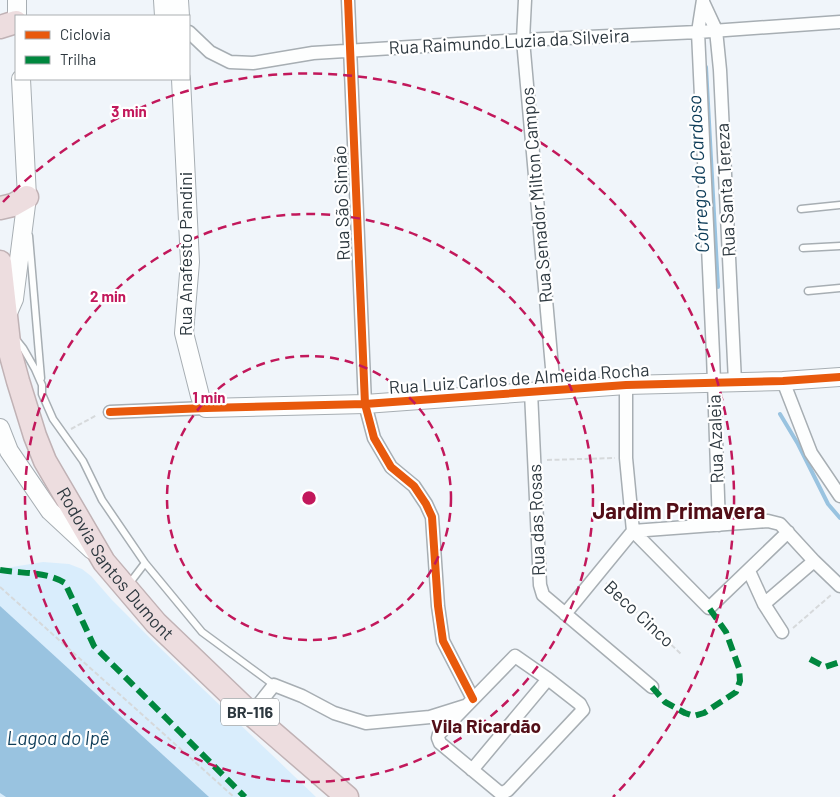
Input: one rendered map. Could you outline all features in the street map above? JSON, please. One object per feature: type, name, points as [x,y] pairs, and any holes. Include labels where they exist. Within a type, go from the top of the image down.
[{"type":"highway","points":[[0,27],[15,22]]},
{"type":"highway","points":[[0,208],[13,205],[27,197]]},
{"type":"highway","name":"Rodovia Santos Dumont","points":[[0,262],[6,323],[18,381],[42,453],[104,562],[156,623],[251,714],[346,797]]},
{"type":"street","points":[[17,0],[18,15]]},
{"type":"street","points":[[163,0],[164,15]]},
{"type":"street","points":[[179,0],[180,15]]},
{"type":"street","name":"Rua São Simão","points":[[348,0],[365,404],[374,438],[391,467],[414,486],[426,504],[432,518],[438,606],[443,642],[470,702]]},
{"type":"street","name":"Rua Senador Milton Campos","points":[[525,0],[523,40],[554,390]]},
{"type":"street","name":"Rua Santa Tereza","points":[[703,1],[716,30],[720,70],[735,382]]},
{"type":"street","name":"Rua Santa Tereza","points":[[703,1],[698,32],[714,382]]},
{"type":"street","name":"Rua Raimundo Luzia da Silveira","points":[[190,33],[210,52],[230,62],[253,63],[313,53],[523,40],[698,32],[840,22]]},
{"type":"street","points":[[6,323],[14,299],[27,197],[21,80]]},
{"type":"street","name":"Rua Anafesto Pandini","points":[[170,80],[186,156]]},
{"type":"street","name":"Rua Anafesto Pandini","points":[[181,80],[190,262],[184,334],[200,396],[206,408]]},
{"type":"street","name":"Rua Luiz Carlos de Almeida Rocha","points":[[110,412],[365,404],[626,385],[783,381],[840,377]]},
{"type":"street","points":[[783,381],[811,453],[840,496]]},
{"type":"street","name":"Rua Azaleia","points":[[714,382],[719,525]]},
{"type":"street","points":[[626,385],[626,458],[633,530],[709,608],[788,532]]},
{"type":"street","name":"Rua das Rosas","points":[[531,392],[540,585],[543,595],[652,687]]},
{"type":"street","points":[[0,428],[9,451],[50,511],[104,562]]},
{"type":"street","points":[[565,614],[633,530],[768,521],[780,524],[840,586]]},
{"type":"street","points":[[764,604],[814,561]]},
{"type":"street","points":[[749,571],[764,604],[782,632]]},
{"type":"street","points":[[515,656],[548,679],[582,708],[582,712],[506,792],[499,792],[440,743],[439,734],[515,656]]},
{"type":"street","points":[[472,770],[548,679]]},
{"type":"street","points":[[251,714],[274,685],[334,712],[366,722],[430,716],[470,702]]},
{"type":"lane","points":[[27,197],[42,394],[53,419],[83,461],[102,500],[145,563],[202,632],[274,685]]},
{"type":"lane","points":[[801,209],[840,205]]},
{"type":"lane","points":[[803,248],[840,246]]},
{"type":"lane","points":[[808,290],[840,288]]},
{"type":"lane","points":[[6,323],[23,348],[42,386]]},
{"type":"lane","points":[[126,589],[145,563]]},
{"type":"path","points":[[62,433],[93,416],[110,412]]},
{"type":"path","points":[[535,460],[626,458]]},
{"type":"path","points":[[0,587],[234,797]]},
{"type":"path","points":[[782,632],[792,629],[827,598]]},
{"type":"shaded area","points":[[43,562],[69,564],[82,569],[91,576],[158,646],[316,797],[0,797],[0,569]]},
{"type":"water","name":"Lagoa do Ipê","points":[[0,606],[209,797],[6,797],[0,793]]},
{"type":"waterway","name":"Córrego do Cardoso","points":[[706,67],[718,287]]},
{"type":"waterway","name":"Córrego do Cardoso","points":[[780,414],[798,444],[828,504],[840,518]]},
{"type":"marked path","points":[[0,570],[50,576],[65,583],[94,646],[245,797]]},
{"type":"marked path","points":[[652,687],[665,702],[694,716],[704,713],[736,692],[740,681],[739,668],[726,632],[709,608]]},
{"type":"marked path","points":[[810,659],[825,667],[840,662]]},
{"type":"cycle path","points":[[348,0],[365,404],[374,438],[391,467],[414,486],[432,517],[438,606],[443,641],[473,699]]},
{"type":"cycle path","points":[[110,412],[365,404],[626,385],[783,381],[840,377]]},
{"type":"district","name":"Jardim Primavera","points":[[679,511]]},
{"type":"district","name":"Vila Ricardão","points":[[486,726]]}]
